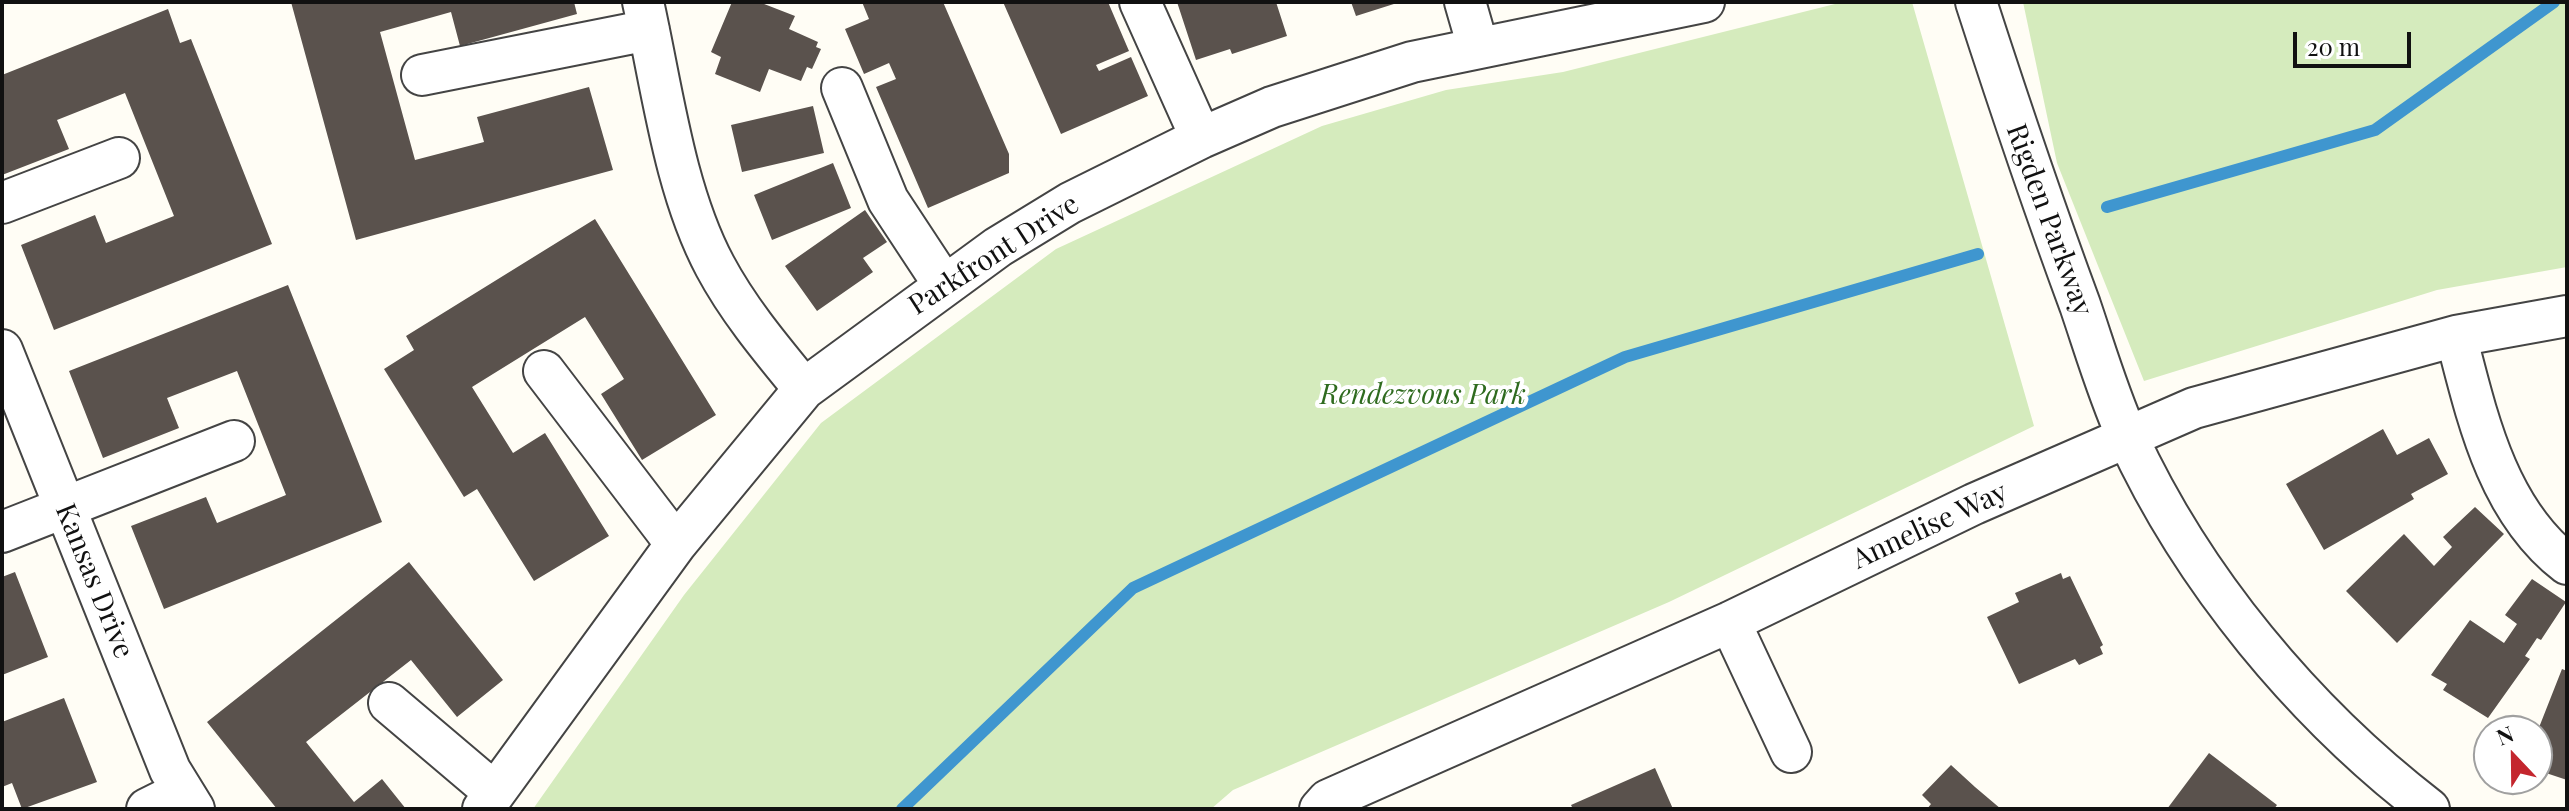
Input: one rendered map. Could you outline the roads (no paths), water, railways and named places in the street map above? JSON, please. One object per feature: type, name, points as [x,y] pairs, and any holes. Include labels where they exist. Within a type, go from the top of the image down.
[{"type":"street","points":[[1140,2],[1201,138]]},
{"type":"street","points":[[1465,2],[1478,47]]},
{"type":"street","name":"Parkfront Drive","points":[[489,800],[676,544],[804,389],[998,247],[1070,203],[1201,138],[1341,84],[1478,47],[1704,2]]},
{"type":"street","name":"Rigden Parkway","points":[[1976,2],[2024,152],[2127,436],[2184,543],[2267,654],[2382,774],[2429,809]]},
{"type":"street","points":[[422,75],[646,16],[689,202],[715,265],[755,329],[804,389]]},
{"type":"street","points":[[842,88],[888,200],[944,285]]},
{"type":"street","points":[[2,203],[119,158]]},
{"type":"street","name":"Annelise Way","points":[[1320,809],[1328,800],[1730,622],[1974,504],[2194,408],[2456,336],[2567,316]]},
{"type":"street","points":[[2456,336],[2490,456],[2513,502],[2554,554],[2567,564]]},
{"type":"street","name":"Kansas Drive","points":[[2,350],[170,770],[188,800]]},
{"type":"street","points":[[544,371],[676,544]]},
{"type":"street","points":[[2,532],[234,441]]},
{"type":"street","points":[[1730,622],[1791,752]]},
{"type":"street","points":[[389,703],[489,800]]},
{"type":"street","points":[[147,809],[188,800]]},
{"type":"waterway","points":[[2107,207],[2375,130],[2554,2]]},
{"type":"waterway","points":[[902,809],[1133,588],[1625,357],[1978,254]]},
{"type":"park label","name":"Rendezvous Park","points":[[1423,395]]}]
